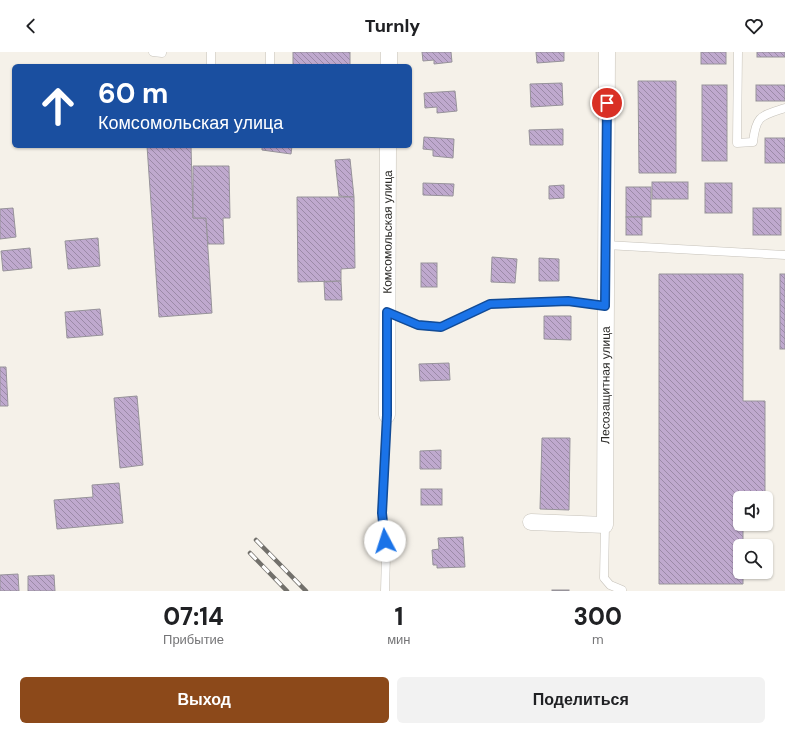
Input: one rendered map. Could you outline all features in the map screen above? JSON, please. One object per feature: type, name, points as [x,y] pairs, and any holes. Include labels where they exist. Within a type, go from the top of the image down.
[{"type":"street","points":[[389,52],[389,64]]},
{"type":"street","name":"Лесозащитная улица","points":[[605,525],[607,52]]},
{"type":"street","name":"Комсомольская улица","points":[[387,415],[388,148]]},
{"type":"street","points":[[531,522],[605,525]]},
{"type":"lane","points":[[153,52],[162,53]]},
{"type":"lane","points":[[211,52],[211,64]]},
{"type":"lane","points":[[270,52],[270,64]]},
{"type":"lane","points":[[738,52],[737,143],[753,142],[755,125],[764,115],[785,108]]},
{"type":"lane","points":[[606,245],[785,255]]},
{"type":"lane","points":[[387,312],[418,325],[441,327],[490,304],[568,301],[605,306]]},
{"type":"lane","points":[[385,591],[386,555],[382,513],[387,415]]},
{"type":"lane","points":[[605,525],[604,578],[610,585],[622,590]]},
{"type":"building","points":[[293,52],[350,52],[350,64],[293,64]]},
{"type":"building","points":[[422,52],[451,52],[452,62],[434,64],[434,60],[423,61]]},
{"type":"building","points":[[536,52],[564,52],[564,61],[537,63]]},
{"type":"building","points":[[701,52],[726,52],[726,64],[701,64]]},
{"type":"building","points":[[757,52],[785,52],[785,57],[757,57]]},
{"type":"building","points":[[638,81],[676,81],[676,173],[639,173]]},
{"type":"building","points":[[562,83],[563,105],[531,107],[530,84]]},
{"type":"building","points":[[702,85],[727,85],[727,161],[702,161]]},
{"type":"building","points":[[756,85],[785,85],[785,101],[756,101]]},
{"type":"building","points":[[455,91],[457,111],[437,113],[437,107],[425,108],[424,93]]},
{"type":"building","points":[[563,129],[563,145],[530,145],[529,130]]},
{"type":"building","points":[[424,137],[454,139],[453,158],[433,156],[433,150],[423,149]]},
{"type":"building","points":[[765,138],[785,138],[785,163],[765,163]]},
{"type":"building","points":[[147,148],[191,148],[193,218],[206,218],[212,313],[159,317]]},
{"type":"building","points":[[262,148],[292,148],[291,154],[262,150]]},
{"type":"building","points":[[350,159],[354,197],[339,196],[335,160]]},
{"type":"building","points":[[193,166],[229,166],[230,218],[223,218],[224,244],[208,244],[206,218],[193,218]]},
{"type":"building","points":[[652,182],[688,182],[688,199],[652,199]]},
{"type":"building","points":[[423,183],[454,184],[453,196],[423,195]]},
{"type":"building","points":[[705,183],[732,183],[732,213],[705,213]]},
{"type":"building","points":[[564,185],[564,198],[549,199],[549,186]]},
{"type":"building","points":[[626,187],[651,187],[651,217],[626,217]]},
{"type":"building","points":[[297,197],[354,197],[355,268],[341,269],[341,281],[298,282]]},
{"type":"building","points":[[13,208],[16,237],[0,239],[0,209]]},
{"type":"building","points":[[753,208],[781,208],[781,235],[753,235]]},
{"type":"building","points":[[626,217],[642,217],[642,235],[626,235]]},
{"type":"building","points":[[98,238],[100,266],[68,269],[65,241]]},
{"type":"building","points":[[30,248],[32,268],[3,271],[1,251]]},
{"type":"building","points":[[492,257],[517,259],[515,283],[491,282]]},
{"type":"building","points":[[539,258],[559,259],[559,281],[539,281]]},
{"type":"building","points":[[421,263],[437,263],[437,287],[421,287]]},
{"type":"building","points":[[659,274],[743,274],[743,401],[765,401],[765,491],[733,491],[733,531],[743,531],[743,539],[733,539],[733,579],[743,579],[743,584],[659,584]]},
{"type":"building","points":[[780,274],[785,274],[785,349],[780,349]]},
{"type":"building","points":[[341,281],[342,300],[325,300],[324,282]]},
{"type":"building","points":[[100,309],[103,335],[67,338],[65,312]]},
{"type":"building","points":[[544,316],[571,316],[571,340],[544,339]]},
{"type":"building","points":[[449,363],[450,380],[420,381],[419,364]]},
{"type":"building","points":[[0,367],[6,367],[8,406],[0,406]]},
{"type":"building","points":[[137,396],[143,465],[120,468],[114,398]]},
{"type":"building","points":[[542,438],[570,438],[569,510],[540,509]]},
{"type":"building","points":[[441,450],[441,469],[420,469],[420,451]]},
{"type":"building","points":[[119,483],[123,523],[57,529],[54,500],[93,497],[92,485]]},
{"type":"building","points":[[421,489],[442,489],[442,505],[421,505]]},
{"type":"building","points":[[463,537],[465,567],[437,568],[437,565],[433,565],[432,550],[439,549],[438,538]]},
{"type":"building","points":[[18,574],[19,591],[0,591],[0,575]]},
{"type":"building","points":[[54,575],[55,591],[28,591],[28,576]]},
{"type":"building","points":[[569,590],[569,591],[552,591]]},
{"type":"railway","points":[[256,540],[306,591]]},
{"type":"railway","points":[[250,553],[287,591]]},
{"type":"route","points":[[385,541],[382,513],[387,415],[387,312],[418,325],[441,327],[490,304],[568,301],[605,306],[607,103]]}]
